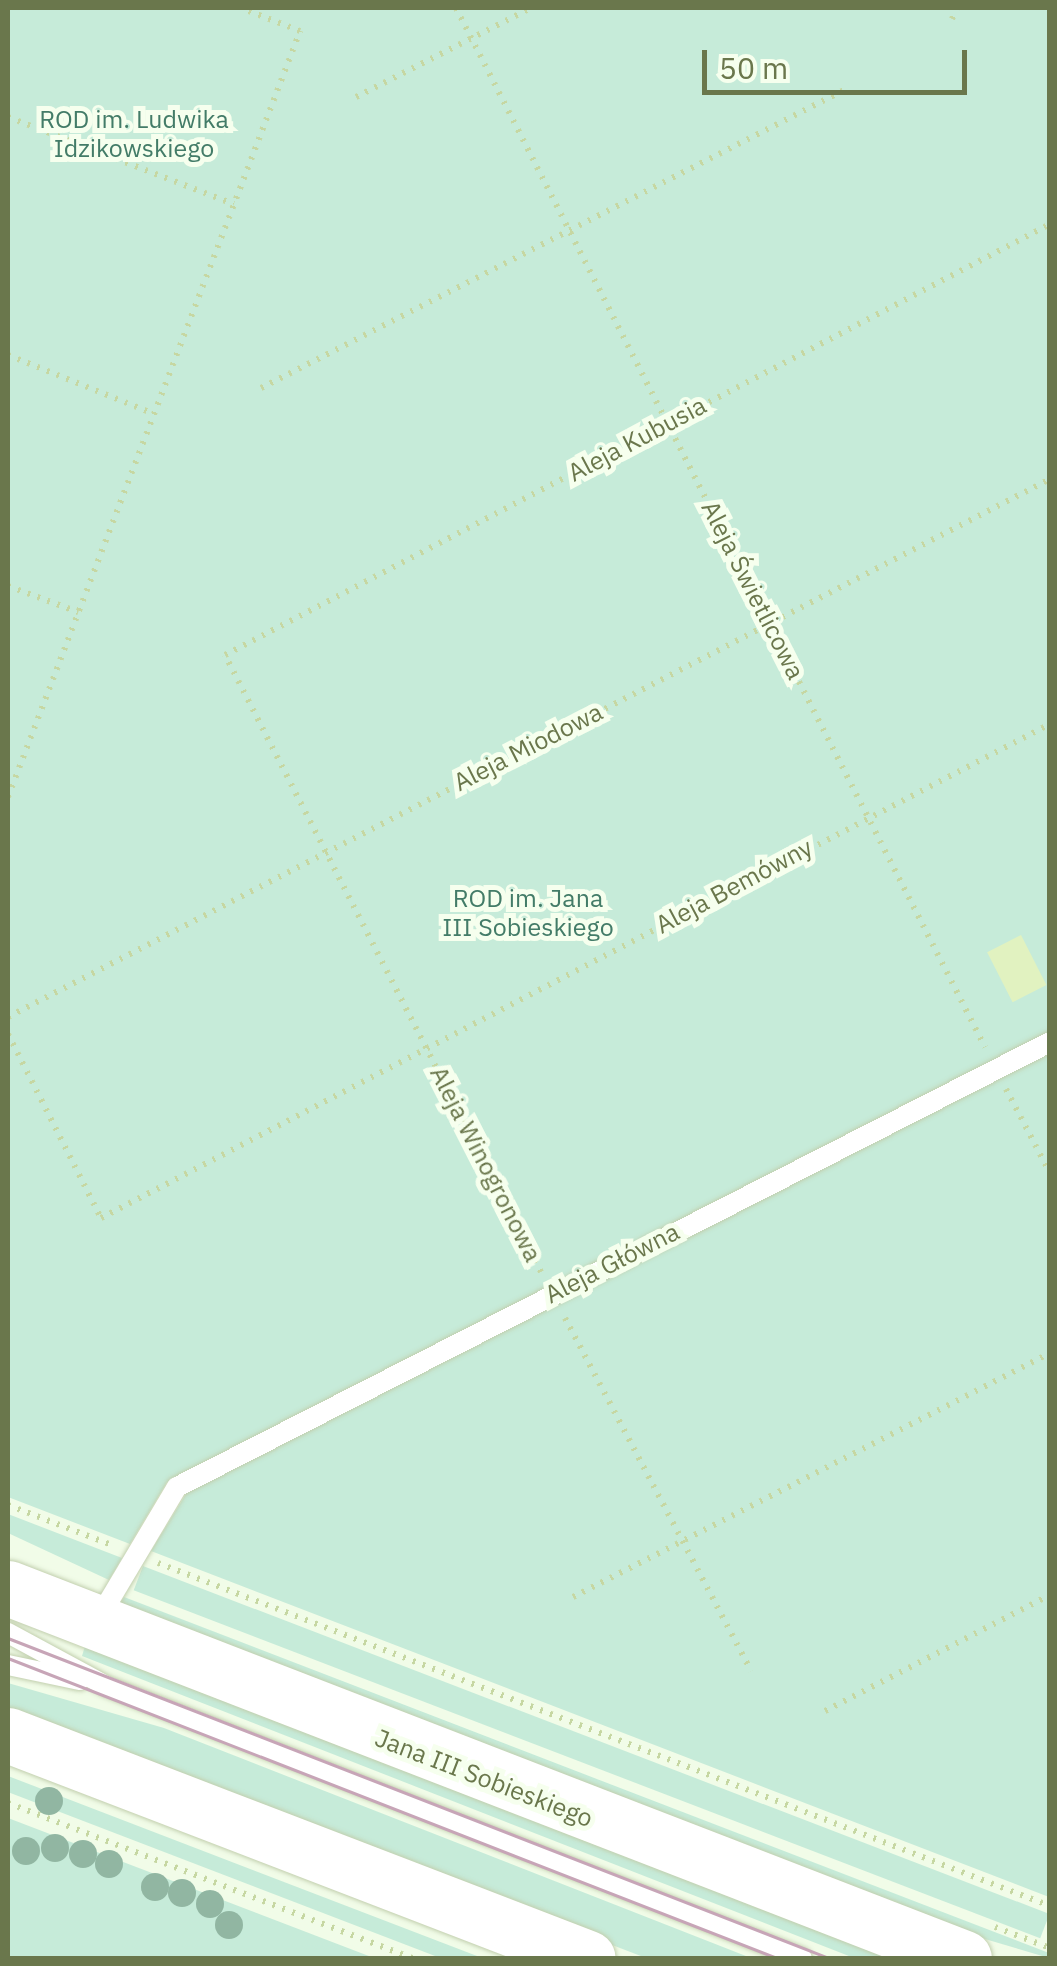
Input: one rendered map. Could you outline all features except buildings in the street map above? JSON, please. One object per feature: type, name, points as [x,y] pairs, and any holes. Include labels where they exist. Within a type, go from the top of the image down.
[{"type":"main road","name":"Jana III Sobieskiego","points":[[8,1588],[93,1627],[964,1958]]},
{"type":"main road","points":[[8,1735],[588,1958]]},
{"type":"lane","name":"Aleja Główna","points":[[136,1555],[177,1487],[1050,1042]]},
{"type":"lane","points":[[93,1627],[136,1555]]},
{"type":"lane","points":[[8,1634],[106,1686],[802,1958]]},
{"type":"lane","points":[[8,1665],[106,1686]]},
{"type":"path","points":[[8,796],[300,31],[241,8]]},
{"type":"path","name":"Aleja Świetlicowa","points":[[456,8],[1050,1173]]},
{"type":"path","points":[[356,97],[531,8]]},
{"type":"path","points":[[952,20],[957,8]]},
{"type":"path","points":[[261,388],[571,234],[846,88]]},
{"type":"path","points":[[8,117],[234,204]]},
{"type":"path","name":"Aleja Kubusia","points":[[225,656],[1050,224]]},
{"type":"path","points":[[8,355],[154,414]]},
{"type":"path","name":"Aleja Miodowa","points":[[8,1017],[1050,478]]},
{"type":"path","points":[[8,586],[78,612]]},
{"type":"path","name":"Aleja Winogronowa","points":[[225,656],[552,1294],[751,1671]]},
{"type":"path","name":"Aleja Bemówny","points":[[8,1034],[102,1218],[1050,724]]},
{"type":"path","points":[[572,1597],[1050,1352]]},
{"type":"path","points":[[8,1505],[1050,1906]]},
{"type":"path","points":[[825,1711],[1050,1595]]},
{"type":"path","points":[[8,1803],[412,1958]]},
{"type":"green space","name":"ROD im. Jana III Sobieskiego","points":[[8,8],[1049,8],[1049,1897],[151,1551],[186,1494],[167,1482],[130,1544],[8,1497]]},
{"type":"green space","points":[[8,1514],[122,1558],[109,1580],[8,1533]]},
{"type":"green space","points":[[143,1566],[1050,1914],[1040,1938],[134,1590]]},
{"type":"green space","points":[[124,1597],[1049,1953],[1049,1958],[951,1929],[120,1604]]},
{"type":"green space","points":[[85,1646],[907,1958],[854,1958],[82,1656]]},
{"type":"green space","points":[[8,1683],[164,1728],[751,1958],[646,1958],[8,1713]]},
{"type":"green space","points":[[8,1776],[482,1958],[440,1958],[8,1792]]},
{"type":"green space","points":[[8,1818],[374,1958],[8,1958]]},
{"type":"tram line","points":[[8,1638],[829,1958]]},
{"type":"tram line","points":[[8,1658],[777,1958]]},
{"type":"park label","name":"ROD im. Ludwika Idzikowskiego","points":[[134,134]]}]
